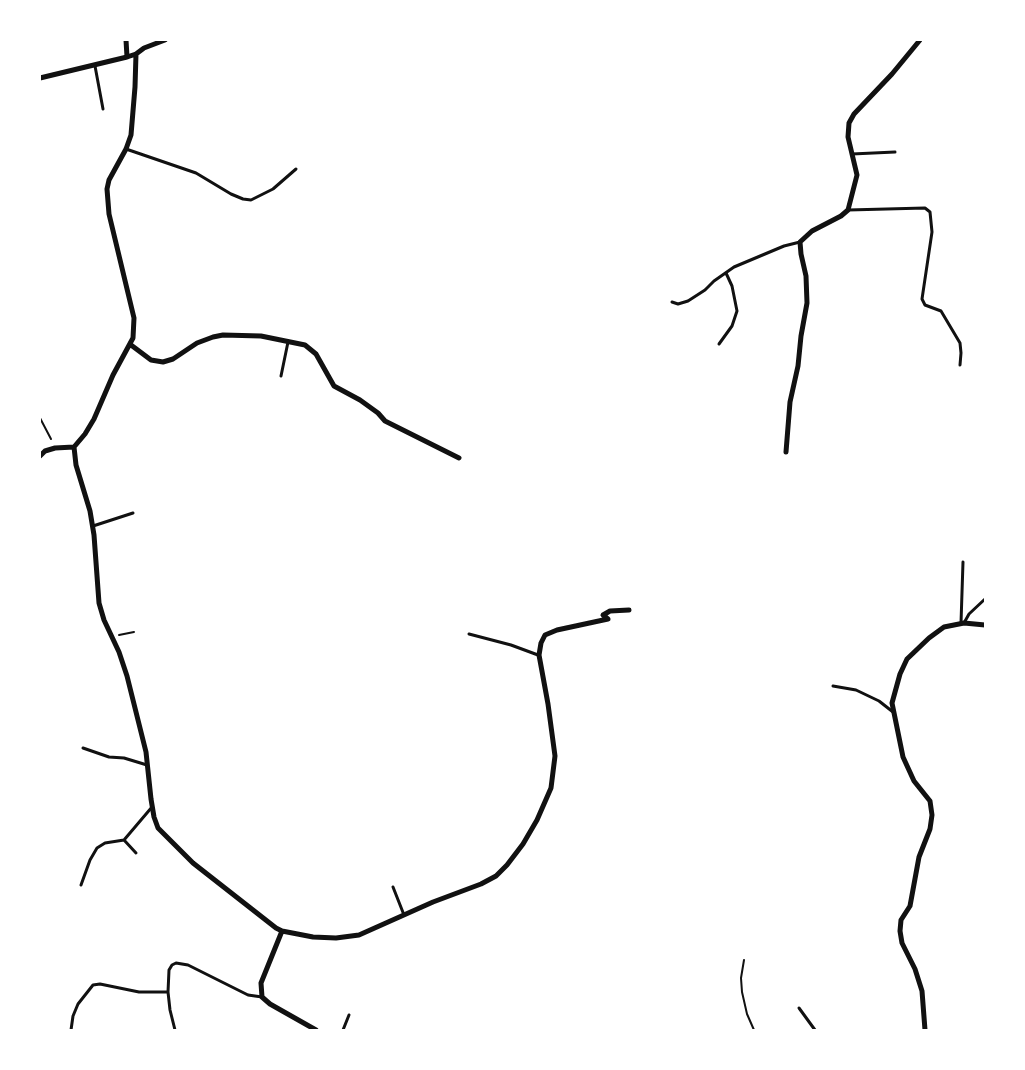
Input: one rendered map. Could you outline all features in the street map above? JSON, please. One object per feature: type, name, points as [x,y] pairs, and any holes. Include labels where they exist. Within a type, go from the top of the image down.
[{"type":"street","points":[[126,40],[127,57]]},
{"type":"street","points":[[40,78],[127,57],[166,40]]},
{"type":"street","points":[[786,452],[790,402],[798,366],[807,303],[806,276],[800,254],[800,242],[812,231],[842,216],[848,210],[857,176],[848,129],[851,118],[892,74],[920,40]]},
{"type":"street","points":[[136,54],[131,135],[126,149],[109,180],[107,198],[109,214],[134,318],[133,338],[131,345],[113,375],[94,419],[74,447],[76,465],[88,502],[92,526],[99,603],[120,652],[127,676],[146,752],[152,807],[158,828],[193,863],[276,928],[313,937],[336,938],[359,935],[384,925],[404,914],[481,884],[496,876],[523,844],[537,820],[551,788],[555,756],[539,655],[540,643],[545,635],[558,630],[608,618],[603,615],[610,611],[629,610]]},
{"type":"street","points":[[131,345],[151,360],[163,362],[173,359],[197,343],[223,335],[261,336],[305,345],[316,354],[334,386],[378,412],[385,421],[459,458]]},
{"type":"street","points":[[40,456],[45,451],[55,448],[74,447]]},
{"type":"street","points":[[925,1030],[922,990],[915,969],[902,943],[900,931],[901,920],[910,906],[919,857],[930,829],[932,815],[930,801],[914,781],[903,756],[892,703],[900,674],[907,659],[929,638],[944,628],[963,624],[985,625]]},
{"type":"street","points":[[282,931],[261,983],[262,997],[270,1004],[316,1030]]},
{"type":"lane","points":[[96,66],[104,109]]},
{"type":"lane","points":[[126,149],[196,173],[230,194],[251,200],[273,189],[296,169]]},
{"type":"lane","points":[[852,154],[895,152]]},
{"type":"lane","points":[[848,210],[925,208],[930,212],[932,232],[922,299],[925,305],[941,312],[960,343],[960,365]]},
{"type":"lane","points":[[672,302],[678,304],[688,301],[706,290],[714,281],[746,261],[784,246],[800,242]]},
{"type":"lane","points":[[719,344],[732,326],[737,310],[732,286],[726,273]]},
{"type":"lane","points":[[281,376],[289,342]]},
{"type":"lane","points":[[92,526],[133,513]]},
{"type":"lane","points":[[963,562],[963,624]]},
{"type":"lane","points":[[963,624],[985,599]]},
{"type":"lane","points":[[469,634],[511,645],[539,655]]},
{"type":"lane","points":[[832,686],[856,690],[879,701],[893,713]]},
{"type":"lane","points":[[83,748],[147,766]]},
{"type":"lane","points":[[81,885],[90,860],[97,848],[105,843],[124,840],[152,807]]},
{"type":"lane","points":[[124,840],[136,853]]},
{"type":"lane","points":[[393,887],[404,914]]},
{"type":"lane","points":[[175,1030],[168,992],[169,970],[172,965],[182,963],[248,995],[262,997]]},
{"type":"lane","points":[[71,1030],[73,1016],[78,1004],[94,985],[100,984],[139,992],[168,992]]},
{"type":"lane","points":[[799,1008],[815,1030]]},
{"type":"lane","points":[[343,1030],[349,1015]]},
{"type":"path","points":[[40,418],[55,448]]},
{"type":"path","points":[[112,636],[134,632]]},
{"type":"path","points":[[744,960],[741,978],[742,992],[747,1014],[754,1030]]}]
